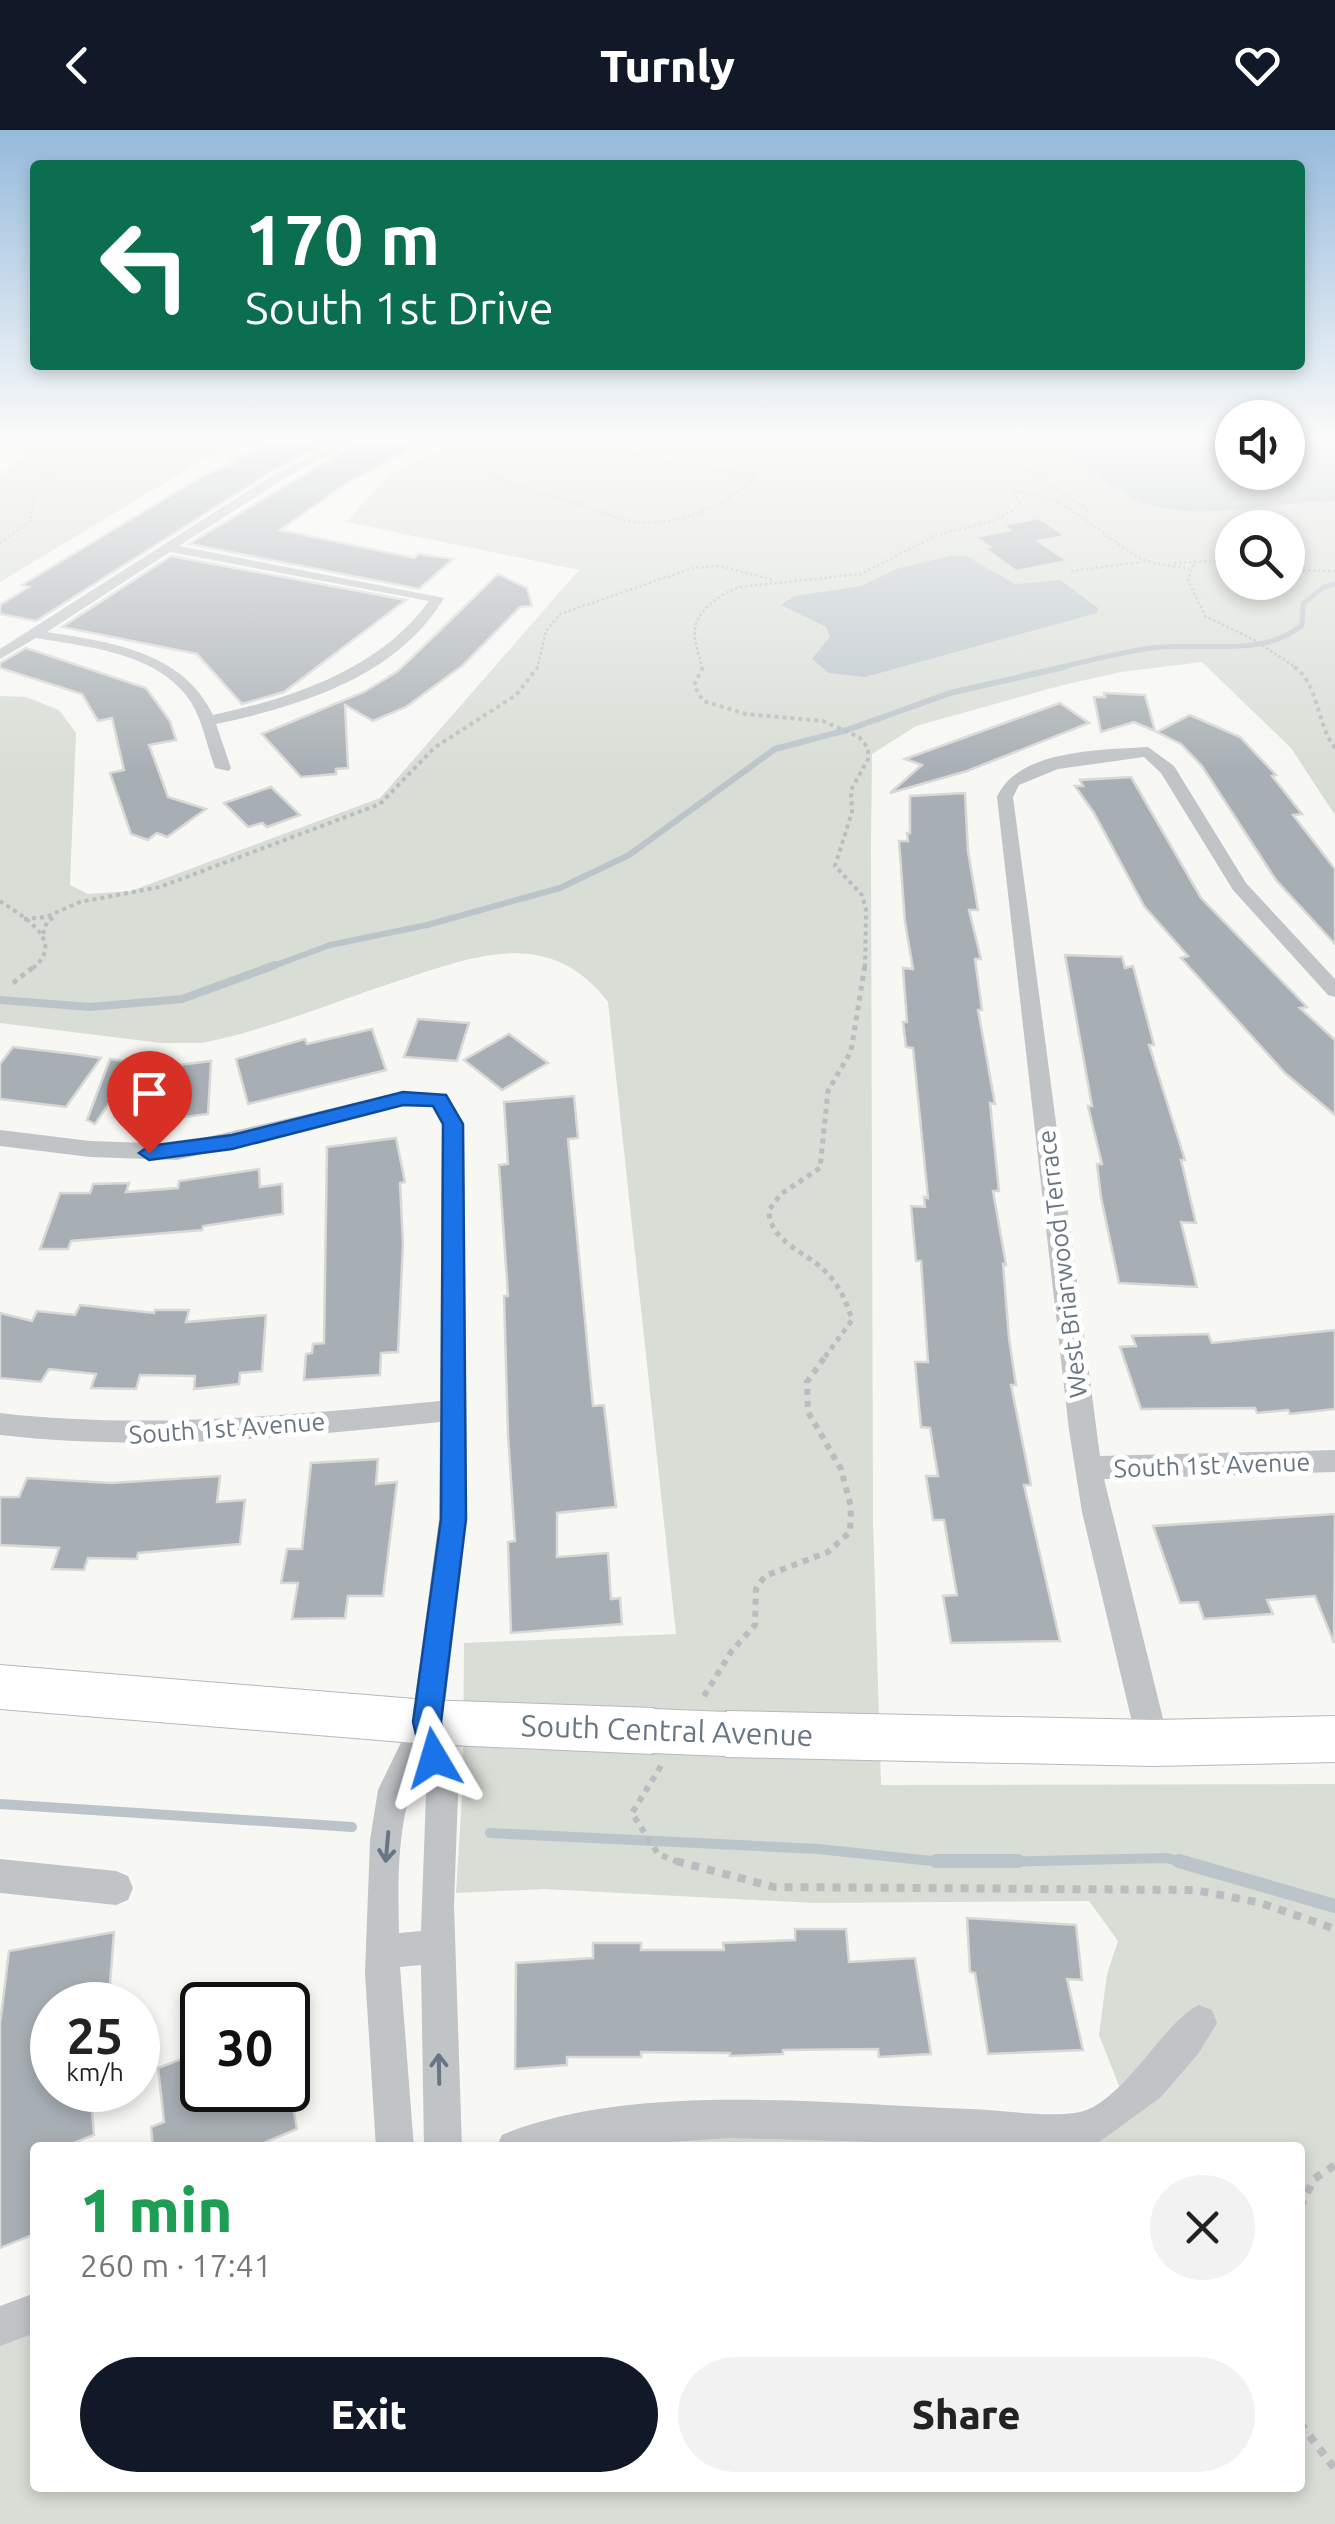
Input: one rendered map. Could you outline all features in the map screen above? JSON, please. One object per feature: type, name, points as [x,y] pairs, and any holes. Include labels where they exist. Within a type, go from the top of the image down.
[{"type":"street","points":[[0,654],[165,551]]},
{"type":"street","points":[[184,551],[437,598],[392,648],[354,674],[298,698],[206,721]]},
{"type":"street","points":[[35,634],[100,646],[153,664],[187,688],[198,701],[222,768]]},
{"type":"street","name":"West Briarwood Terrace","points":[[1154,1743],[1089,1468],[1005,797],[1013,782],[1028,772],[1054,766],[1122,752],[1148,752],[1168,770],[1239,886],[1335,992]]},
{"type":"street","points":[[0,1138],[90,1149],[177,1152],[403,1099],[439,1100],[453,1124],[453,1519],[427,1722],[392,1796],[384,1891],[395,2142]]},
{"type":"street","name":"South 1st Avenue","points":[[0,1424],[108,1435],[190,1434],[454,1410]]},
{"type":"street","name":"South 1st Avenue","points":[[1089,1468],[1335,1460]]},
{"type":"street","name":"South Central Avenue","points":[[0,1688],[427,1722],[726,1734],[1154,1743],[1335,1739]]},
{"type":"street","points":[[427,1722],[442,1794],[438,1946],[443,2142]]},
{"type":"street","points":[[0,1876],[116,1888]]},
{"type":"street","points":[[384,1952],[438,1946]]},
{"type":"street","points":[[534,2142],[578,2128],[731,2119],[1084,2132],[1128,2106],[1165,2071],[1199,2023]]},
{"type":"street","points":[[0,2326],[30,2315]]},
{"type":"path","points":[[13,984],[40,961],[46,948],[43,934],[47,922],[80,902],[160,886],[380,804],[434,748],[516,695],[537,669],[546,631],[560,614],[692,568],[719,566],[766,581],[836,580],[861,574],[905,551]]},
{"type":"path","points":[[1130,551],[1138,558],[1189,569]]},
{"type":"path","points":[[1130,562],[1138,558]]},
{"type":"path","points":[[1195,560],[1189,569],[1192,595],[1205,616],[1256,641],[1304,674],[1325,735],[1335,748]]},
{"type":"path","points":[[1166,564],[1215,560]]},
{"type":"path","points":[[1071,572],[1149,561]]},
{"type":"path","points":[[1305,570],[1335,571]]},
{"type":"path","points":[[731,1652],[754,1625],[756,1589],[765,1576],[842,1542],[850,1532],[851,1507],[841,1470],[808,1412],[806,1382],[852,1320],[846,1299],[820,1267],[780,1238],[770,1226],[769,1214],[779,1195],[820,1168],[828,1091],[851,1051],[858,1028],[864,984],[866,910],[862,896],[835,866],[852,812],[852,790],[868,759],[868,748],[842,727],[721,708],[696,694],[694,685],[704,668],[694,632],[698,622],[722,593],[766,581]]},
{"type":"path","points":[[0,901],[43,934]]},
{"type":"path","points":[[24,919],[62,912]]},
{"type":"path","points":[[632,1813],[658,1854],[694,1868],[774,1887],[1194,1890],[1261,1902],[1335,1929]]},
{"type":"path","points":[[1305,2197],[1314,2179],[1335,2166]]},
{"type":"path","points":[[1305,2430],[1335,2469]]},
{"type":"shaded area","points":[[0,551],[52,551],[0,582]]},
{"type":"shaded area","points":[[485,551],[1215,551],[1215,600],[1305,600],[1305,551],[1335,551],[1335,815],[1291,748],[1202,662],[1121,672],[916,726],[872,754],[871,847],[873,1520],[881,1785],[1335,1784],[1335,2524],[0,2524],[0,2326],[30,2315],[30,2492],[1305,2492],[1305,2142],[532,2142],[579,2128],[1084,2132],[1127,2106],[1099,2035],[1107,1974],[1118,1941],[1089,1901],[813,1903],[544,1889],[456,1893],[463,1781],[464,1643],[676,1634],[608,1002],[585,978],[560,962],[534,955],[507,954],[450,964],[274,1024],[201,1043],[161,1043],[0,1023],[0,696],[26,697],[59,710],[76,733],[70,885],[88,894],[131,891],[380,798],[579,570]]},
{"type":"shaded area","points":[[966,556],[1015,584],[1060,580],[1098,608],[1097,613],[865,677],[829,673],[812,659],[830,637],[826,627],[781,605],[794,596],[861,586],[899,568]]},
{"type":"building","points":[[79,551],[147,551],[36,621],[0,614],[0,605],[29,587],[22,585]]},
{"type":"building","points":[[223,551],[379,551],[414,558],[419,554],[453,559],[419,589]]},
{"type":"building","points":[[988,551],[1053,551],[1068,561],[1016,571]]},
{"type":"building","points":[[171,556],[406,600],[284,692],[242,704],[197,654],[62,627]]},
{"type":"building","points":[[498,574],[527,588],[532,606],[520,607],[463,665],[406,707],[373,721],[345,705],[348,768],[336,769],[336,774],[301,777],[262,734],[364,692],[398,671]]},
{"type":"building","points":[[26,648],[146,688],[170,721],[176,740],[149,745],[168,797],[206,809],[167,837],[157,833],[148,840],[131,834],[110,773],[124,770],[112,718],[98,721],[82,694],[0,668],[0,663]]},
{"type":"building","points":[[1104,693],[1145,695],[1155,731],[1134,722],[1101,732],[1094,697],[1105,697]]},
{"type":"building","points":[[1060,703],[1089,723],[967,771],[890,793],[922,765],[905,759]]},
{"type":"building","points":[[1190,715],[1240,737],[1276,775],[1272,776],[1302,814],[1293,815],[1335,869],[1335,944],[1276,880],[1202,766],[1181,744],[1157,732]]},
{"type":"building","points":[[1131,777],[1201,898],[1307,1007],[1300,1008],[1335,1040],[1335,1115],[1285,1073],[1181,958],[1188,956],[1144,906],[1094,813],[1075,786],[1083,786],[1080,780]]},
{"type":"building","points":[[271,787],[300,815],[267,827],[262,823],[248,827],[224,803]]},
{"type":"building","points":[[965,793],[968,851],[978,910],[969,910],[981,959],[975,959],[982,1010],[978,1010],[995,1104],[990,1103],[999,1191],[993,1191],[1006,1265],[1003,1264],[1016,1385],[1011,1385],[1031,1485],[1024,1485],[1060,1641],[951,1643],[943,1596],[957,1595],[944,1520],[933,1520],[926,1476],[938,1476],[930,1428],[921,1427],[915,1362],[928,1362],[921,1261],[916,1261],[911,1206],[925,1207],[924,1197],[928,1198],[913,1048],[906,1047],[903,1022],[907,1022],[903,968],[913,969],[899,841],[908,841],[910,833],[910,796]]},
{"type":"building","points":[[1065,955],[1122,957],[1125,968],[1133,966],[1154,1045],[1149,1045],[1185,1160],[1181,1160],[1196,1223],[1181,1222],[1197,1287],[1119,1283],[1101,1197],[1097,1164],[1102,1164],[1088,1106],[1092,1106]]},
{"type":"building","points":[[418,1019],[469,1023],[457,1061],[404,1057]]},
{"type":"building","points":[[372,1029],[386,1070],[248,1104],[236,1059],[305,1039],[307,1044]]},
{"type":"building","points":[[509,1034],[548,1063],[502,1090],[464,1060]]},
{"type":"building","points":[[13,1047],[101,1058],[66,1107],[0,1099],[0,1064]]},
{"type":"building","points":[[110,1059],[137,1063],[95,1124],[87,1120]]},
{"type":"building","points":[[211,1061],[208,1114],[161,1120],[162,1109],[149,1110],[154,1068]]},
{"type":"building","points":[[574,1096],[578,1138],[568,1139],[593,1406],[604,1405],[616,1507],[557,1513],[557,1557],[608,1553],[611,1599],[620,1598],[622,1624],[511,1633],[508,1542],[515,1541],[504,1296],[508,1296],[499,1165],[508,1164],[504,1102]]},
{"type":"building","points":[[396,1138],[405,1182],[400,1183],[403,1244],[398,1352],[381,1353],[380,1375],[304,1380],[306,1354],[312,1353],[313,1344],[324,1343],[327,1147]]},
{"type":"building","points":[[259,1169],[260,1187],[282,1184],[283,1214],[203,1226],[202,1230],[71,1241],[68,1249],[40,1249],[60,1193],[90,1193],[93,1184],[129,1183],[126,1192],[178,1188],[179,1181]]},
{"type":"building","points":[[80,1305],[154,1313],[189,1310],[186,1322],[266,1315],[262,1371],[240,1373],[239,1384],[194,1389],[195,1376],[140,1375],[136,1389],[91,1388],[96,1374],[49,1369],[41,1382],[0,1378],[0,1313],[32,1321],[37,1311],[75,1315]]},
{"type":"building","points":[[1335,1330],[1335,1409],[1290,1414],[1288,1410],[1257,1413],[1255,1408],[1141,1409],[1120,1347],[1136,1346],[1132,1336],[1208,1334],[1212,1343]]},
{"type":"building","points":[[378,1459],[376,1484],[397,1482],[383,1596],[348,1596],[345,1618],[292,1619],[298,1583],[281,1583],[287,1549],[302,1549],[311,1463]]},
{"type":"building","points":[[220,1476],[217,1502],[245,1500],[240,1544],[138,1553],[137,1559],[88,1558],[84,1570],[52,1569],[59,1548],[0,1545],[0,1497],[19,1497],[27,1478],[111,1483]]},
{"type":"building","points":[[1335,1514],[1334,1643],[1315,1596],[1267,1600],[1273,1614],[1204,1619],[1198,1602],[1180,1603],[1153,1526]]},
{"type":"building","points":[[967,1918],[1076,1925],[1082,1980],[1067,1979],[1083,2050],[988,2054],[975,1973],[970,1972]]},
{"type":"building","points":[[795,1929],[846,1929],[849,1962],[915,1958],[931,2054],[879,2057],[878,2049],[783,2050],[783,2054],[730,2056],[641,2052],[641,2057],[567,2057],[567,2065],[515,2069],[516,1963],[593,1958],[593,1943],[641,1943],[641,1950],[724,1950],[723,1943],[795,1940]]},
{"type":"building","points":[[114,1932],[110,1982],[30,1982],[30,2112],[92,2112],[94,2135],[76,2142],[30,2142],[30,2236],[0,2248],[0,2024],[9,1951]]},
{"type":"building","points":[[180,2060],[180,2112],[294,2112],[297,2129],[266,2142],[152,2142],[151,2127],[164,2122],[160,2067]]},
{"type":"waterway","points":[[1053,669],[1152,648],[1230,647],[1268,642],[1302,625],[1303,604],[1324,587],[1335,584]]},
{"type":"waterway","points":[[268,968],[330,945],[427,925],[560,888],[629,855],[775,749],[847,730],[950,693],[1064,667]]},
{"type":"waterway","points":[[0,1000],[90,1007],[182,999],[275,965]]},
{"type":"waterway","points":[[0,1804],[352,1827]]},
{"type":"waterway","points":[[490,1833],[818,1849],[951,1863],[1167,1858],[1188,1864]]},
{"type":"waterway","points":[[936,1861],[1018,1861]]},
{"type":"waterway","points":[[1179,1861],[1335,1906]]},
{"type":"route","points":[[149,1153],[232,1142],[403,1099],[439,1100],[453,1124],[453,1519],[427,1722],[434,1758]]}]
